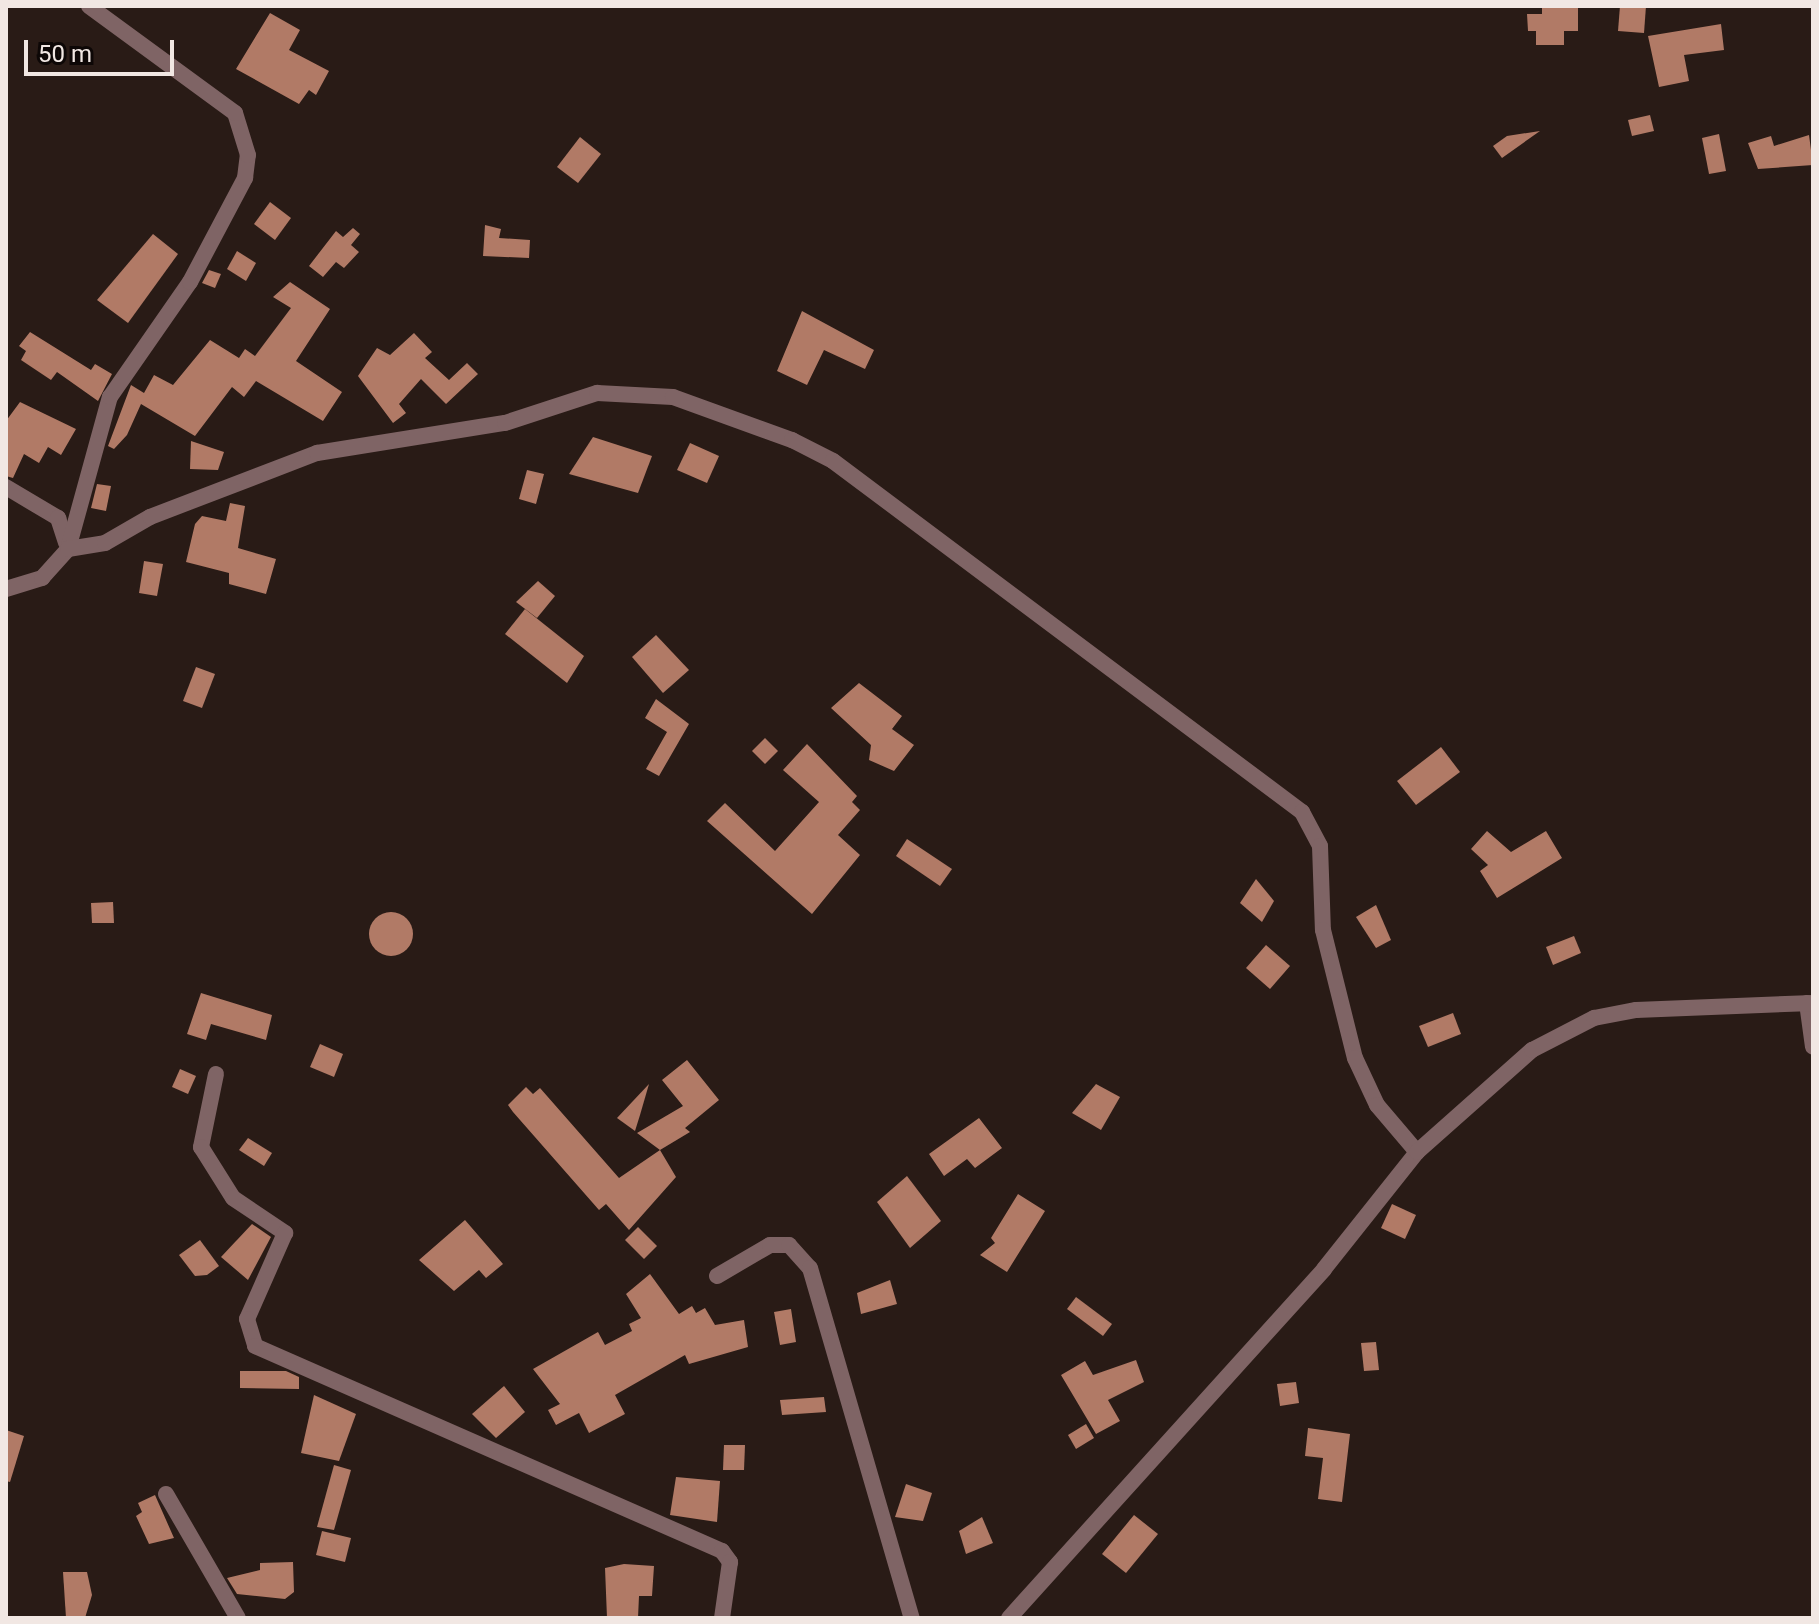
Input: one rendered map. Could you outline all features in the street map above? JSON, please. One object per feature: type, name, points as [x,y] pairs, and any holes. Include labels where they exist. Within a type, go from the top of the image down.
[{"type":"street","points":[[6,589],[42,578],[68,549],[110,397],[190,282],[245,178],[248,155],[235,113],[89,6]]},
{"type":"street","points":[[68,549],[105,543],[150,517],[317,453],[505,423],[597,393],[673,397],[811,448],[1302,812],[1320,846],[1323,930],[1355,1058],[1377,1105],[1417,1152]]},
{"type":"street","points":[[6,487],[58,518],[68,549]]},
{"type":"street","points":[[1012,1617],[1324,1269],[1417,1152],[1532,1050],[1594,1018],[1702,1004],[1810,1003],[1813,1047]]},
{"type":"street","points":[[216,1074],[201,1147],[233,1198],[285,1233],[247,1319],[255,1346],[722,1551],[730,1562],[722,1618]]},
{"type":"street","points":[[717,1276],[770,1245],[789,1245],[810,1268],[912,1618]]},
{"type":"street","points":[[166,1494],[238,1618]]},
{"type":"building","points":[[1542,6],[1578,6],[1578,31],[1564,31],[1564,45],[1536,45],[1536,31],[1528,31],[1527,14],[1542,14]]},
{"type":"building","points":[[1620,6],[1646,6],[1644,33],[1618,31]]},
{"type":"building","points":[[270,13],[300,30],[289,50],[329,71],[316,95],[309,90],[299,104],[236,69]]},
{"type":"building","points":[[1721,24],[1724,50],[1684,55],[1689,81],[1659,87],[1648,36]]},
{"type":"building","points":[[1650,115],[1654,131],[1632,136],[1628,120]]},
{"type":"building","points":[[1540,131],[1502,158],[1493,146],[1507,136]]},
{"type":"building","points":[[1719,134],[1726,171],[1709,174],[1702,138]]},
{"type":"building","points":[[1809,135],[1813,165],[1758,169],[1748,143],[1771,136],[1774,146]]},
{"type":"building","points":[[580,137],[601,154],[578,183],[557,167]]},
{"type":"building","points":[[270,202],[291,218],[275,240],[254,224]]},
{"type":"building","points":[[485,225],[501,229],[499,238],[530,240],[529,258],[483,256]]},
{"type":"building","points":[[353,228],[360,234],[351,245],[359,252],[344,268],[336,262],[323,277],[309,266],[336,231],[343,237]]},
{"type":"building","points":[[153,234],[178,254],[128,323],[97,300]]},
{"type":"building","points":[[237,251],[256,263],[246,281],[227,269]]},
{"type":"building","points":[[209,270],[221,274],[215,288],[202,283]]},
{"type":"building","points":[[290,282],[330,309],[296,361],[342,392],[323,421],[256,381],[244,397],[232,387],[195,436],[141,404],[127,435],[114,449],[108,446],[131,385],[144,393],[154,375],[173,385],[210,340],[239,358],[245,349],[255,356],[291,308],[273,297]]},
{"type":"building","points":[[802,311],[874,350],[865,369],[824,350],[807,385],[777,371]]},
{"type":"building","points":[[30,332],[91,370],[95,364],[112,374],[98,401],[57,372],[51,380],[21,360],[26,351],[19,346]]},
{"type":"building","points":[[414,333],[432,352],[425,358],[449,380],[467,363],[478,374],[446,404],[421,379],[399,404],[406,413],[393,423],[358,376],[377,348],[390,355]]},
{"type":"building","points":[[20,402],[76,429],[61,455],[48,447],[39,463],[24,454],[13,478],[6,476],[6,421]]},
{"type":"building","points":[[593,437],[652,456],[638,493],[569,474]]},
{"type":"building","points":[[191,441],[224,452],[218,470],[190,469]]},
{"type":"building","points":[[690,443],[719,456],[707,483],[677,470]]},
{"type":"building","points":[[527,470],[544,474],[536,504],[519,499]]},
{"type":"building","points":[[97,484],[111,486],[106,511],[91,508]]},
{"type":"building","points":[[230,503],[245,506],[238,548],[276,559],[266,594],[229,584],[229,573],[186,562],[195,524],[202,516],[226,521]]},
{"type":"building","points":[[144,561],[163,564],[157,596],[139,593]]},
{"type":"building","points":[[538,581],[555,596],[537,618],[516,602]]},
{"type":"building","points":[[525,609],[584,656],[567,683],[505,634]]},
{"type":"building","points":[[656,635],[689,670],[663,693],[632,657]]},
{"type":"building","points":[[196,667],[215,674],[202,708],[183,701]]},
{"type":"building","points":[[859,683],[902,716],[892,729],[914,745],[894,771],[869,760],[871,745],[831,708]]},
{"type":"building","points":[[656,699],[689,724],[659,776],[646,769],[667,732],[645,718]]},
{"type":"building","points":[[765,738],[778,751],[765,764],[752,751]]},
{"type":"building","points":[[807,744],[857,796],[852,802],[860,810],[838,835],[860,855],[812,914],[707,821],[725,803],[775,851],[819,802],[783,770]]},
{"type":"building","points":[[1441,747],[1460,772],[1416,805],[1397,781]]},
{"type":"building","points":[[1487,831],[1511,852],[1546,831],[1562,858],[1497,898],[1480,871],[1488,865],[1471,849]]},
{"type":"building","points":[[907,839],[952,869],[940,886],[896,856]]},
{"type":"building","points":[[1256,879],[1274,901],[1262,922],[1240,903]]},
{"type":"building","points":[[113,902],[114,923],[92,923],[91,903]]},
{"type":"building","points":[[1376,905],[1391,940],[1376,948],[1356,917]]},
{"type":"building","points":[[391,912],[406,919],[413,934],[406,949],[391,956],[376,949],[369,934],[376,919]]},
{"type":"building","points":[[1574,936],[1581,953],[1553,965],[1546,947]]},
{"type":"building","points":[[1266,945],[1290,966],[1270,989],[1246,968]]},
{"type":"building","points":[[201,993],[272,1015],[266,1040],[211,1024],[206,1040],[187,1034]]},
{"type":"building","points":[[1453,1013],[1461,1034],[1428,1047],[1419,1026]]},
{"type":"building","points":[[320,1044],[343,1054],[334,1077],[310,1067]]},
{"type":"building","points":[[687,1060],[719,1100],[685,1128],[690,1132],[660,1150],[637,1133],[683,1106],[662,1080]]},
{"type":"building","points":[[180,1069],[196,1076],[188,1094],[172,1087]]},
{"type":"building","points":[[649,1084],[640,1115],[635,1131],[617,1118]]},
{"type":"building","points":[[1096,1084],[1120,1097],[1101,1130],[1072,1113]]},
{"type":"building","points":[[526,1087],[533,1094],[540,1088],[619,1178],[660,1150],[676,1177],[629,1230],[606,1204],[599,1210],[513,1112],[508,1105]]},
{"type":"building","points":[[979,1118],[1002,1148],[975,1168],[967,1159],[944,1176],[929,1154]]},
{"type":"building","points":[[248,1138],[272,1153],[264,1166],[239,1150]]},
{"type":"building","points":[[907,1176],[941,1221],[910,1248],[877,1202]]},
{"type":"building","points":[[1018,1194],[1045,1211],[1007,1272],[980,1255],[995,1243],[991,1238]]},
{"type":"building","points":[[1392,1204],[1416,1215],[1405,1239],[1381,1228]]},
{"type":"building","points":[[465,1220],[503,1264],[486,1278],[479,1270],[454,1291],[419,1260]]},
{"type":"building","points":[[252,1224],[271,1237],[248,1280],[221,1257]]},
{"type":"building","points":[[638,1227],[657,1246],[644,1259],[625,1240]]},
{"type":"building","points":[[200,1240],[219,1266],[207,1275],[195,1276],[179,1255]]},
{"type":"building","points":[[650,1274],[679,1314],[692,1306],[696,1313],[705,1308],[715,1325],[744,1320],[748,1347],[689,1364],[685,1355],[615,1395],[625,1414],[589,1433],[579,1413],[556,1425],[548,1410],[560,1404],[533,1369],[598,1332],[605,1345],[632,1331],[629,1324],[641,1318],[626,1294]]},
{"type":"building","points":[[890,1280],[897,1304],[861,1314],[857,1293]]},
{"type":"building","points":[[1076,1297],[1112,1324],[1103,1336],[1067,1309]]},
{"type":"building","points":[[791,1309],[796,1342],[780,1345],[774,1312]]},
{"type":"building","points":[[1376,1342],[1379,1370],[1364,1371],[1361,1343]]},
{"type":"building","points":[[1136,1360],[1144,1382],[1108,1400],[1120,1421],[1096,1434],[1061,1375],[1085,1361],[1093,1375]]},
{"type":"building","points":[[240,1371],[286,1371],[299,1377],[299,1389],[240,1388]]},
{"type":"building","points":[[1296,1382],[1299,1403],[1280,1406],[1277,1384]]},
{"type":"building","points":[[504,1386],[525,1412],[496,1438],[472,1414]]},
{"type":"building","points":[[314,1395],[356,1414],[339,1461],[301,1453]]},
{"type":"building","points":[[824,1397],[826,1412],[782,1415],[780,1400]]},
{"type":"building","points":[[1086,1424],[1094,1438],[1076,1449],[1068,1435]]},
{"type":"building","points":[[1308,1428],[1350,1434],[1342,1502],[1318,1499],[1323,1458],[1305,1456]]},
{"type":"building","points":[[6,1430],[24,1436],[10,1482],[6,1481]]},
{"type":"building","points":[[724,1445],[745,1445],[744,1470],[723,1470]]},
{"type":"building","points":[[334,1465],[351,1470],[334,1530],[317,1527]]},
{"type":"building","points":[[676,1477],[720,1481],[717,1522],[670,1515]]},
{"type":"building","points":[[906,1484],[932,1493],[923,1521],[895,1517]]},
{"type":"building","points":[[155,1495],[174,1538],[149,1544],[136,1516],[142,1512],[138,1503]]},
{"type":"building","points":[[1134,1515],[1158,1534],[1126,1573],[1102,1554]]},
{"type":"building","points":[[982,1517],[993,1543],[966,1554],[959,1531]]},
{"type":"building","points":[[322,1531],[351,1538],[345,1562],[316,1555]]},
{"type":"building","points":[[293,1562],[294,1592],[285,1599],[237,1594],[227,1578],[260,1570],[260,1563]]},
{"type":"building","points":[[624,1564],[654,1566],[652,1596],[639,1596],[638,1618],[607,1618],[605,1568]]},
{"type":"building","points":[[63,1572],[87,1572],[92,1595],[85,1618],[66,1618]]}]
